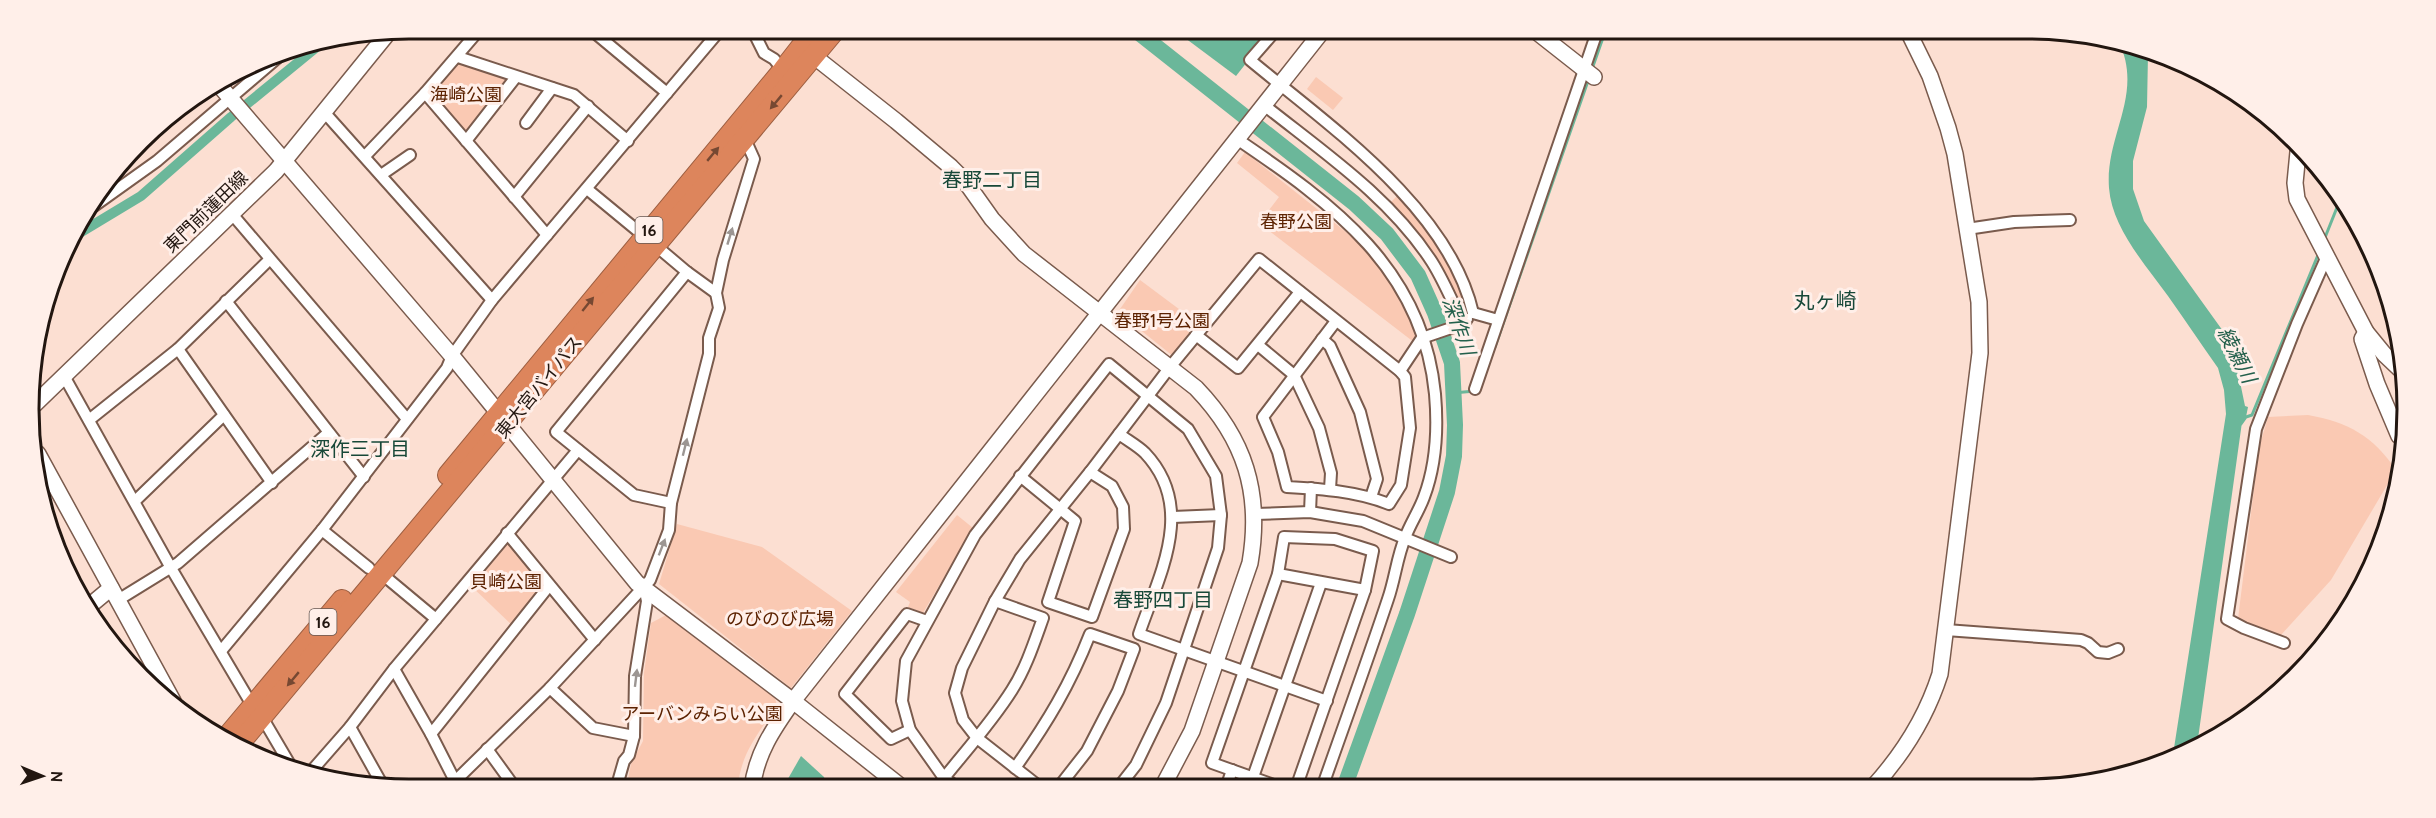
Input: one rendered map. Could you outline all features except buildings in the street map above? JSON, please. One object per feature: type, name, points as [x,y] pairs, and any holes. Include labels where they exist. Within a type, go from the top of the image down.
[{"type":"highway","name":"東大宮バイパス","points":[[649,240],[745,139],[807,52],[811,39]]},
{"type":"highway","name":"東大宮バイパス","points":[[231,733],[257,711],[502,420],[649,240],[783,70],[823,39]]},
{"type":"highway","name":"東大宮バイパス","points":[[242,739],[257,711]]},
{"type":"street","points":[[365,156],[458,57],[472,39]]},
{"type":"street","points":[[606,39],[667,93]]},
{"type":"street","points":[[222,651],[364,477],[447,368],[452,356],[492,300],[712,39]]},
{"type":"street","points":[[757,39],[764,53],[774,59],[783,70]]},
{"type":"street","points":[[1268,39],[1250,60],[1345,136],[1397,187],[1426,222],[1455,265],[1469,295],[1473,313]]},
{"type":"street","points":[[753,779],[763,747],[793,701],[1316,39]]},
{"type":"street","points":[[1547,39],[1589,73]]},
{"type":"street","points":[[1475,388],[1589,73],[1596,39]]},
{"type":"street","points":[[1880,779],[1902,753],[1928,709],[1940,674],[1980,353],[1979,302],[1948,128],[1930,76],[1912,39]]},
{"type":"street","name":"東門前蓮田線","points":[[39,400],[284,163],[382,40]]},
{"type":"street","points":[[807,52],[951,167],[965,180],[1007,238],[1024,254],[1196,388],[1226,425],[1249,476],[1255,514],[1250,563],[1192,731],[1169,779]]},
{"type":"street","points":[[458,57],[574,95],[628,141]]},
{"type":"street","points":[[104,199],[235,105],[271,65]]},
{"type":"street","points":[[466,141],[516,76]]},
{"type":"street","points":[[526,123],[552,88]]},
{"type":"street","points":[[223,90],[452,356],[637,584],[644,587],[793,701],[891,779]]},
{"type":"street","points":[[425,93],[547,235]]},
{"type":"street","points":[[514,197],[588,106]]},
{"type":"street","points":[[1263,106],[1379,198],[1406,226],[1432,261],[1462,324]]},
{"type":"street","points":[[325,113],[492,300]]},
{"type":"street","points":[[1239,136],[1337,214],[1372,247],[1391,271],[1414,311],[1432,366],[1437,415],[1435,449],[1424,496],[1404,538],[1389,596],[1325,779]]},
{"type":"street","points":[[457,779],[550,688],[650,580],[669,530],[671,503],[709,354],[709,338],[719,308],[717,293],[723,260],[754,159],[745,139]]},
{"type":"street","points":[[381,175],[410,155]]},
{"type":"street","points":[[2298,157],[2295,183],[2297,199],[2366,332],[2394,364]]},
{"type":"street","points":[[587,189],[687,272],[717,293]]},
{"type":"street","points":[[232,214],[407,419]]},
{"type":"street","points":[[1967,229],[2014,222],[2070,220]]},
{"type":"street","points":[[2284,643],[2227,619],[2256,429],[2323,249]]},
{"type":"street","points":[[1029,779],[976,738],[963,720],[956,693],[962,668],[995,601],[1020,559],[1170,367],[1259,259],[1400,371],[1405,377],[1410,428],[1401,485],[1389,504],[1371,497],[1330,489],[1287,487],[1278,452],[1263,417],[1336,321]]},
{"type":"street","points":[[89,420],[178,349],[269,260]]},
{"type":"street","points":[[671,503],[634,495],[556,432],[687,272]]},
{"type":"street","points":[[1196,335],[1238,368],[1300,292]]},
{"type":"street","points":[[226,302],[364,477]]},
{"type":"street","points":[[1473,313],[1498,320]]},
{"type":"street","points":[[1400,371],[1422,338],[1462,324],[1473,313]]},
{"type":"street","points":[[2366,332],[2362,339],[2377,384],[2396,429]]},
{"type":"street","points":[[1322,339],[1330,346],[1360,412],[1377,479],[1371,497]]},
{"type":"street","points":[[1258,345],[1294,375],[1319,428],[1330,473],[1330,489]]},
{"type":"street","points":[[178,349],[272,483]]},
{"type":"street","points":[[995,601],[1043,618],[1030,653],[1012,689],[944,778],[910,730],[902,701],[906,661],[975,535],[1109,364],[1188,429],[1216,476],[1221,515],[1218,548],[1166,703],[1136,765],[1125,779]]},
{"type":"street","points":[[64,376],[171,568],[286,757]]},
{"type":"street","points":[[135,501],[224,415]]},
{"type":"street","points":[[95,604],[171,568],[328,433]]},
{"type":"street","points":[[1119,434],[1145,453],[1161,476],[1170,498],[1173,517],[1171,541],[1140,634],[1327,701]]},
{"type":"street","points":[[315,767],[350,727],[435,619],[578,450]]},
{"type":"street","points":[[43,463],[166,687]]},
{"type":"street","points":[[1020,477],[1076,521],[1048,602],[1092,617],[1124,528],[1123,507],[1112,486],[1090,472]]},
{"type":"street","points":[[1310,512],[1311,488]]},
{"type":"street","points":[[1255,514],[1310,512],[1363,521],[1451,557]]},
{"type":"street","points":[[1173,517],[1221,515]]},
{"type":"street","points":[[1335,539],[1340,517]]},
{"type":"street","points":[[322,530],[435,619]]},
{"type":"street","points":[[507,533],[595,640]]},
{"type":"street","points":[[1258,779],[1212,763],[1278,574],[1284,537],[1335,539],[1373,551],[1365,590],[1299,779]]},
{"type":"street","points":[[1278,574],[1365,590]]},
{"type":"street","points":[[1253,777],[1321,583]]},
{"type":"street","points":[[432,734],[549,586]]},
{"type":"street","points":[[619,779],[634,736],[635,676],[647,601],[644,587]]},
{"type":"street","points":[[910,730],[891,739],[845,694],[907,614],[927,621]]},
{"type":"street","points":[[1946,630],[2081,640],[2098,652],[2108,653],[2118,649]]},
{"type":"street","points":[[1015,768],[1048,722],[1075,674],[1090,634],[1134,649],[1119,692],[1087,751],[1065,779]]},
{"type":"street","points":[[394,669],[432,734],[449,779]]},
{"type":"street","points":[[550,688],[593,728],[634,736]]},
{"type":"street","points":[[350,727],[378,777]]},
{"type":"street","points":[[487,749],[509,779]]},
{"type":"street","points":[[1229,779],[1232,770]]},
{"type":"green space","name":"海崎公園","points":[[461,63],[508,78],[509,81],[468,134],[465,134],[434,98],[434,93],[457,64]]},
{"type":"green space","points":[[1316,77],[1343,98],[1333,110],[1307,89]]},
{"type":"green space","name":"春野公園","points":[[1245,152],[1370,251],[1396,286],[1409,312],[1418,338],[1415,343],[1259,223],[1279,197],[1237,163]]},
{"type":"green space","points":[[1397,196],[1435,242],[1453,271],[1469,311],[1463,317],[1390,203]]},
{"type":"green space","name":"春野1号公園","points":[[1140,280],[1199,324],[1173,356],[1118,312]]},
{"type":"green space","points":[[2308,415],[2335,422],[2358,432],[2369,440],[2393,465],[2390,480],[2331,580],[2281,635],[2238,619],[2259,448],[2268,417]]},
{"type":"green space","points":[[957,515],[973,528],[923,613],[908,607],[910,602],[896,592]]},
{"type":"green space","name":"のびのび広場","points":[[677,524],[762,547],[852,611],[791,688],[659,584]]},
{"type":"green space","name":"貝崎公園","points":[[507,537],[543,587],[513,626],[468,583]]},
{"type":"green space","name":"アーバンみらい公園","points":[[668,614],[775,698],[777,706],[746,755],[739,779],[628,779],[631,764],[643,741],[644,673],[651,623]]},
{"type":"shaded area","points":[[1186,39],[1265,39],[1236,76]]},
{"type":"shaded area","points":[[2122,52],[2148,60],[2147,107],[2133,161],[2133,189],[2144,221],[2228,338],[2234,353],[2245,406],[2248,407],[2246,417],[2242,422],[2198,737],[2174,749],[2226,414],[2224,390],[2218,368],[2131,245],[2111,203],[2109,168],[2126,96],[2125,60]]},
{"type":"shaded area","points":[[801,756],[825,779],[788,779]]},
{"type":"waterway","name":"深作川","points":[[1147,39],[1354,203],[1387,234],[1418,275],[1435,313],[1452,363],[1454,456],[1447,492],[1407,614],[1347,779]]},
{"type":"waterway","points":[[1592,69],[1602,39]]},
{"type":"waterway","points":[[86,229],[141,196],[231,117],[309,53]]},
{"type":"waterway","points":[[1495,347],[1589,78]]},
{"type":"waterway","points":[[2324,240],[2337,207]]},
{"type":"waterway","name":"綾瀬川","points":[[2241,424],[2246,417],[2252,415],[2318,255]]},
{"type":"waterway","points":[[1453,393],[1475,391]]},
{"type":"district","name":"春野二丁目","points":[[992,180]]},
{"type":"district","name":"丸ヶ崎","points":[[1825,301]]},
{"type":"district","name":"深作三丁目","points":[[360,449]]},
{"type":"district","name":"春野四丁目","points":[[1163,600]]}]
